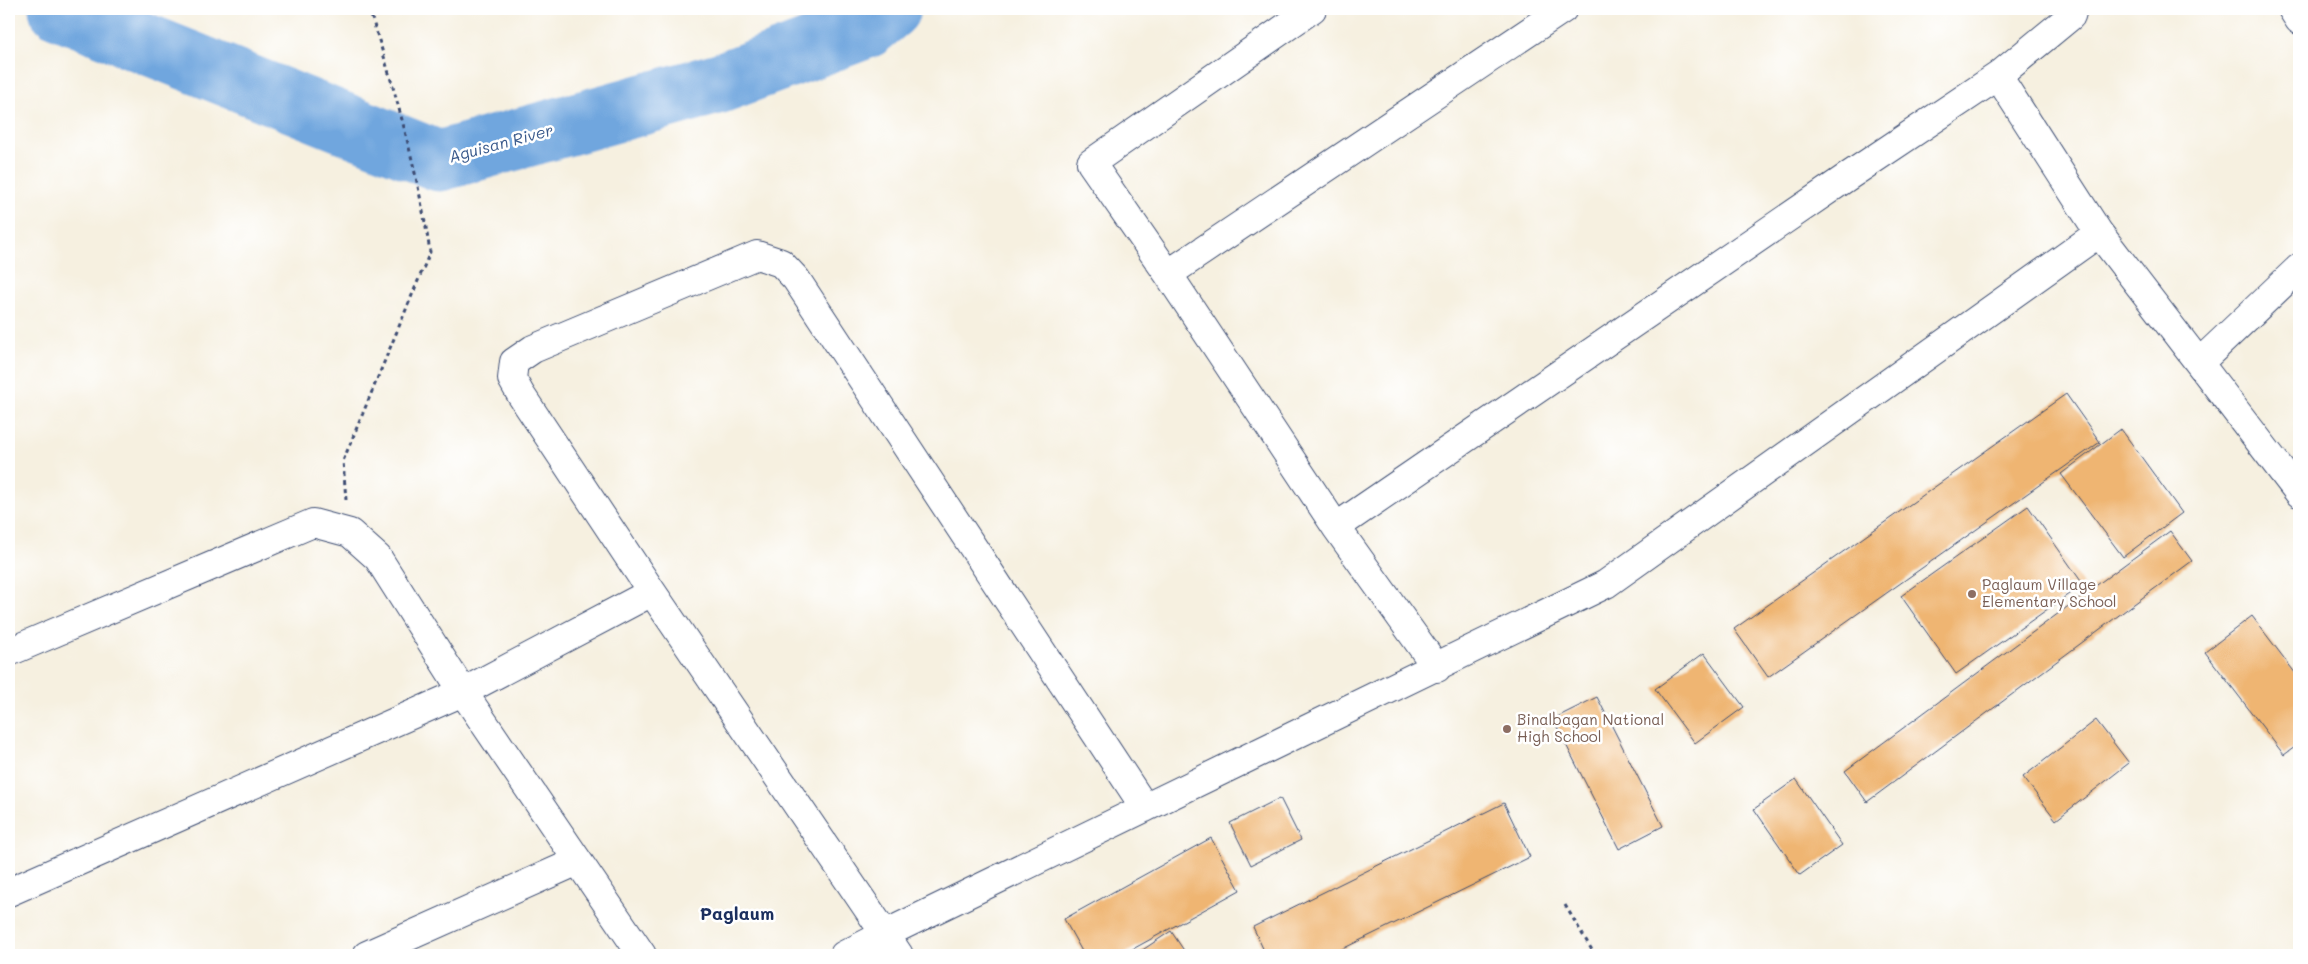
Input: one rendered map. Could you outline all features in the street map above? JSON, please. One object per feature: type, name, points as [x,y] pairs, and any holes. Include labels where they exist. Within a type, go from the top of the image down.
[{"type":"street","points":[[1312,9],[1091,163],[1168,274],[1336,527],[1437,668]]},
{"type":"street","points":[[1168,274],[1562,9]]},
{"type":"street","points":[[1336,527],[1850,175],[1998,76],[2071,16],[2073,9]]},
{"type":"street","points":[[2292,9],[2299,20]]},
{"type":"street","points":[[1998,76],[2099,233],[2299,493]]},
{"type":"street","points":[[844,955],[892,945],[1145,808],[1437,668],[1606,584],[2099,233]]},
{"type":"street","points":[[892,945],[652,592],[521,395],[512,380],[514,362],[533,349],[757,255],[781,263],[796,279],[1145,808]]},
{"type":"street","points":[[2199,363],[2299,268]]},
{"type":"street","points":[[9,652],[313,523],[350,533],[378,558],[463,692],[642,955]]},
{"type":"street","points":[[9,892],[463,692],[652,592]]},
{"type":"street","points":[[367,955],[578,861]]},
{"type":"path","points":[[350,533],[342,461],[430,252],[424,215],[396,94],[369,9]]},
{"type":"path","points":[[1565,906],[1595,955]]},
{"type":"building","points":[[2066,394],[2100,442],[1768,677],[1734,629]]},
{"type":"building","points":[[2121,429],[2182,513],[2123,557],[2061,474]]},
{"type":"building","points":[[2028,506],[2083,584],[1956,674],[1901,596]]},
{"type":"building","points":[[2170,531],[2192,561],[1867,802],[1845,771]]},
{"type":"building","points":[[2252,616],[2299,678],[2299,744],[2284,755],[2205,652]]},
{"type":"building","points":[[1704,653],[1744,707],[1695,743],[1655,689]]},
{"type":"building","points":[[1597,697],[1663,826],[1619,849],[1553,719]]},
{"type":"building","points":[[2096,720],[2129,763],[2056,820],[2023,777]]},
{"type":"building","points":[[1796,779],[1842,845],[1800,875],[1754,809]]},
{"type":"building","points":[[1280,798],[1301,840],[1251,865],[1230,823]]},
{"type":"building","points":[[1504,803],[1530,857],[1330,955],[1266,955],[1253,927]]},
{"type":"building","points":[[1211,838],[1240,890],[1122,955],[1084,955],[1064,919]]},
{"type":"building","points":[[1171,931],[1187,955],[1135,955]]},
{"type":"waterway","name":"Aguisan River","points":[[59,9],[439,161],[720,83],[867,28],[890,9]]},
{"type":"place","name":"Paglaum Village Elementary School","points":[[1972,594]]},
{"type":"place","name":"Binalbagan National High School","points":[[1507,729]]},
{"type":"district","name":"Paglaum","points":[[737,914]]}]
